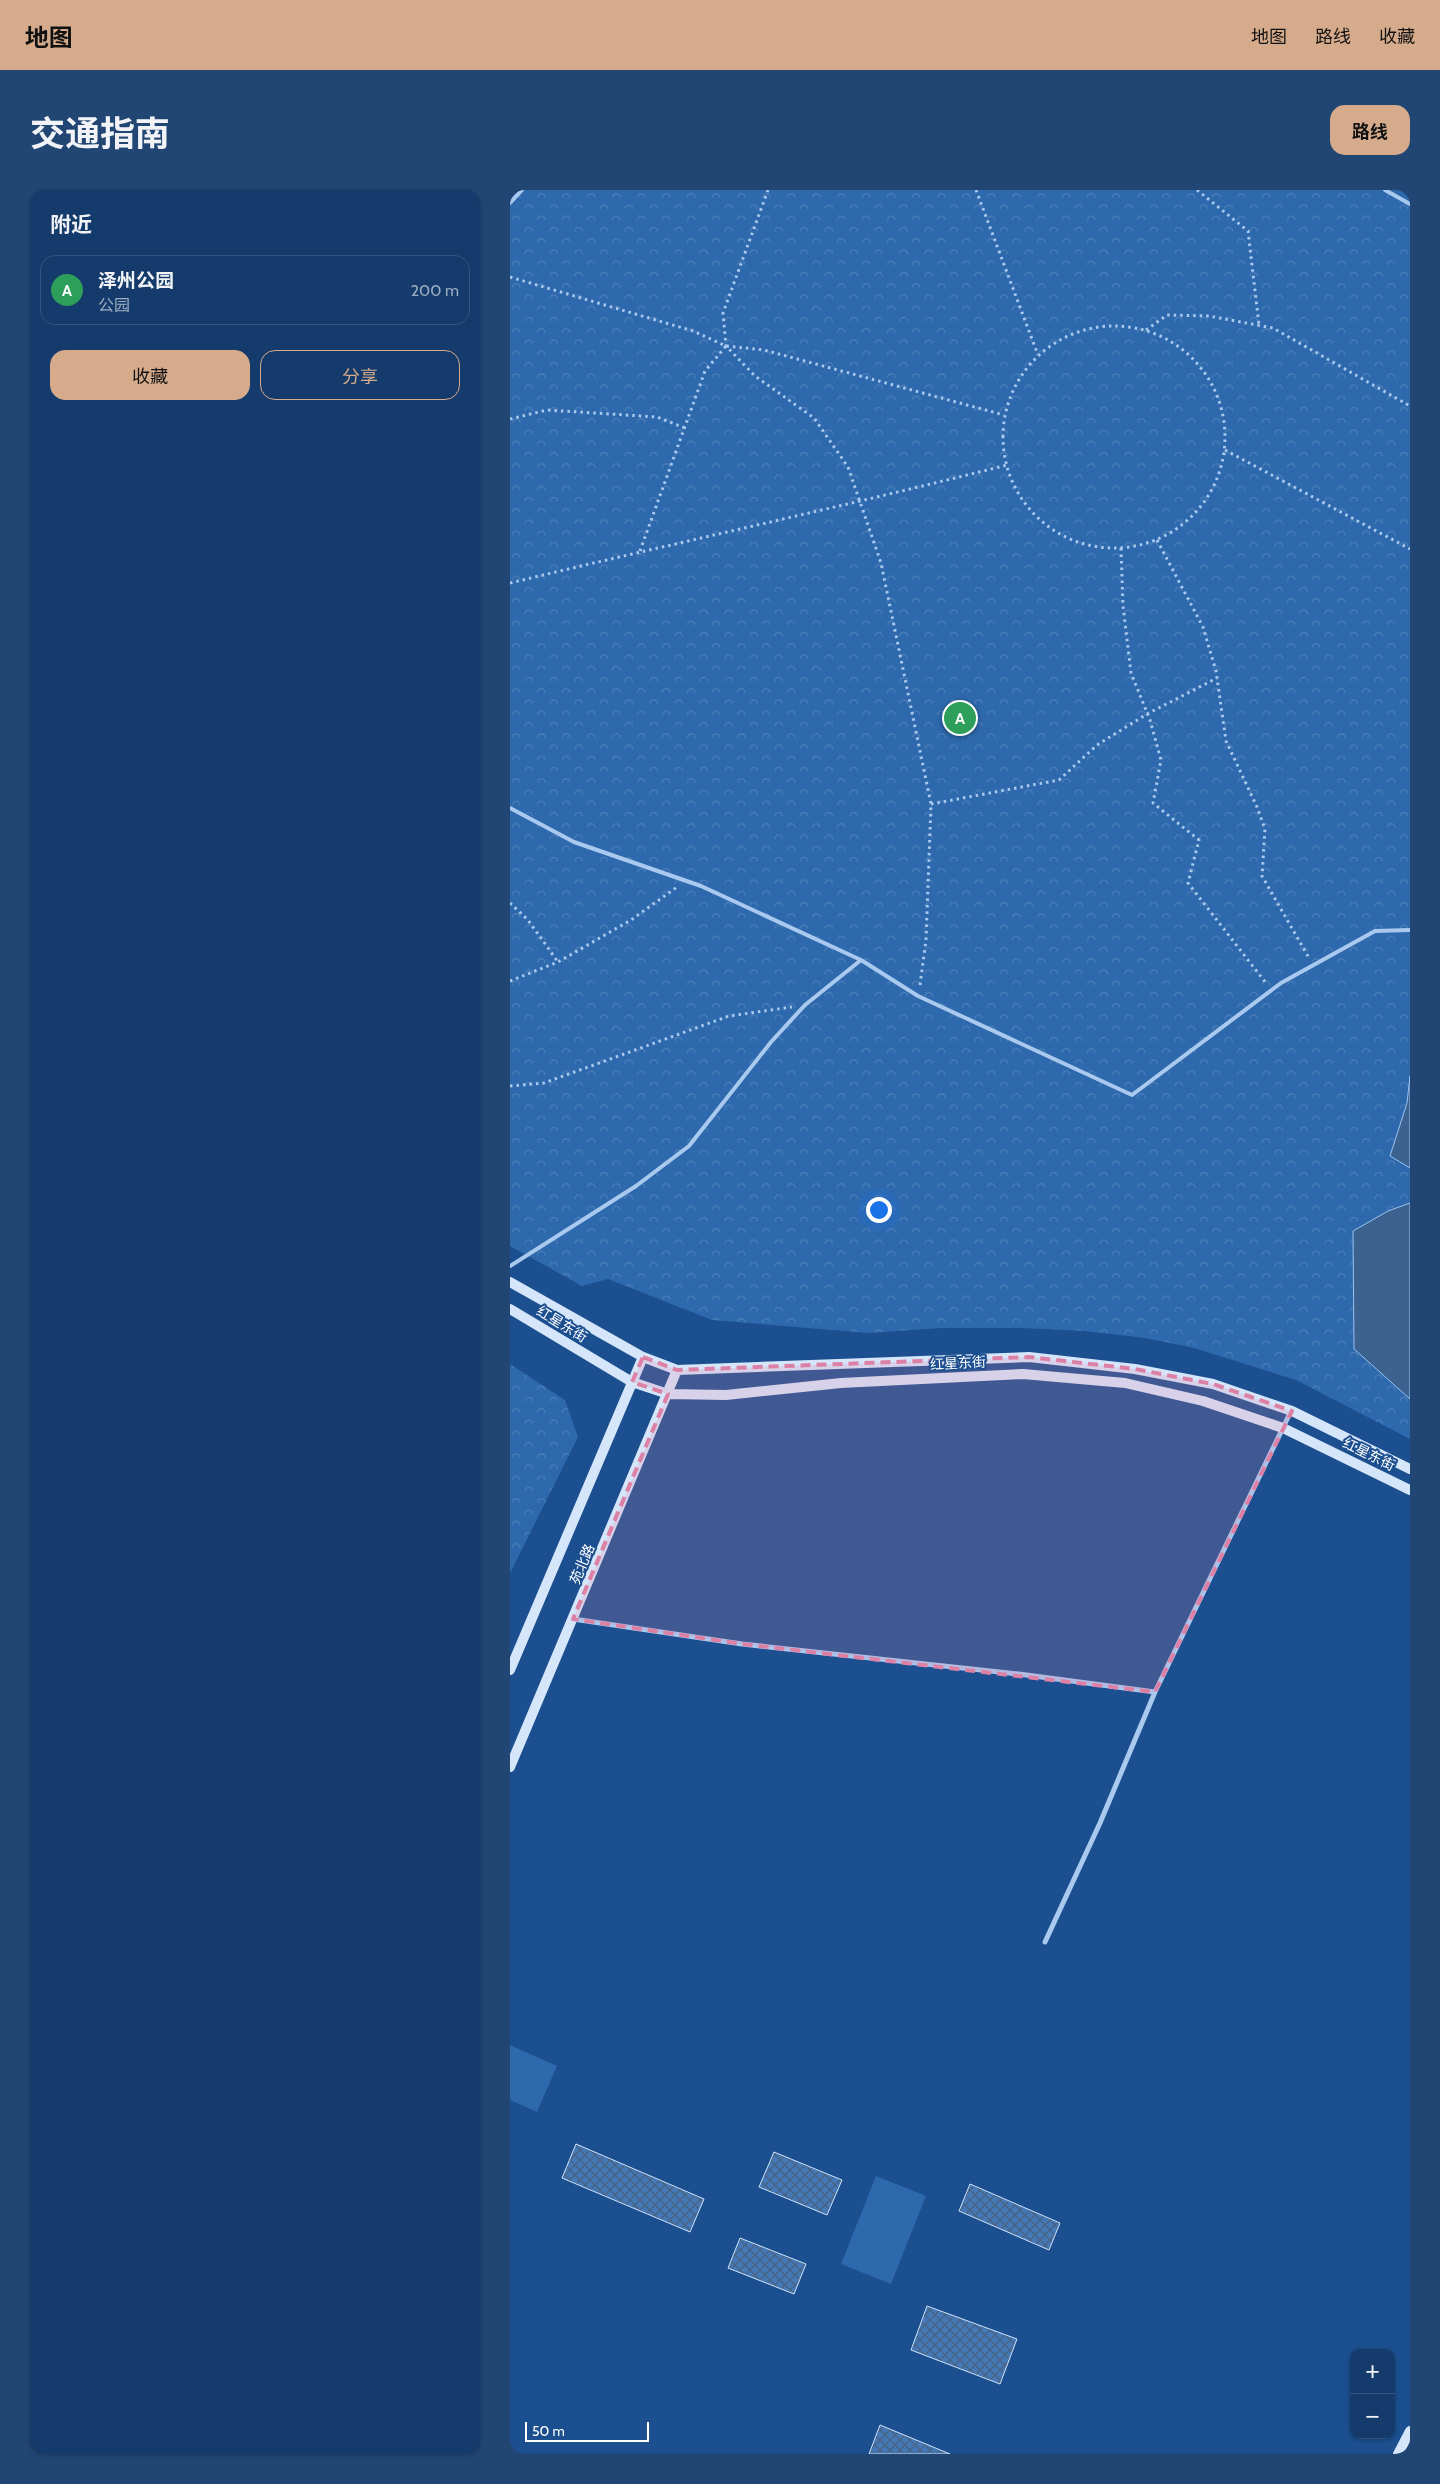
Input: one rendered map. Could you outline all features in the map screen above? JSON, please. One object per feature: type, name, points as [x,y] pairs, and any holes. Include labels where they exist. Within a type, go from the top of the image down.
[{"type":"main road","name":"红星东街","points":[[510,1282],[643,1357],[677,1370],[1029,1357],[1135,1369],[1203,1382],[1292,1411],[1410,1469]]},
{"type":"main road","name":"红星东街","points":[[510,1309],[632,1382],[668,1394],[726,1395],[841,1383],[1023,1374],[1125,1383],[1203,1401],[1283,1428],[1410,1490]]},
{"type":"main road","name":"苑北路","points":[[510,1670],[643,1357]]},
{"type":"main road","name":"苑北路","points":[[510,1767],[677,1370]]},
{"type":"main road","points":[[1398,2454],[1410,2431]]},
{"type":"street","points":[[1045,1942],[1100,1823],[1155,1692],[1292,1411]]},
{"type":"street","points":[[573,1619],[742,1644],[1019,1674],[1155,1692]]},
{"type":"lane","points":[[510,203],[522,190]]},
{"type":"lane","points":[[1385,190],[1410,204]]},
{"type":"lane","points":[[510,808],[574,842],[686,881],[861,960],[918,996],[1132,1095],[1272,990],[1375,932],[1410,930]]},
{"type":"lane","points":[[510,1266],[636,1186],[689,1146],[771,1042],[805,1005],[861,960]]},
{"type":"path","points":[[768,190],[723,313],[726,346],[755,376],[814,418],[848,467],[881,563],[931,804],[926,940],[918,996]]},
{"type":"path","points":[[976,190],[1038,355]]},
{"type":"path","points":[[1197,190],[1248,231],[1259,325]]},
{"type":"path","points":[[510,276],[693,331],[726,346],[764,350],[1004,415]]},
{"type":"path","points":[[1146,331],[1167,315],[1209,316],[1273,328],[1410,406]]},
{"type":"path","points":[[1101,326],[1136,327],[1146,331],[1170,340],[1197,362],[1217,391],[1226,425],[1224,460],[1210,496],[1184,525],[1150,544],[1111,549],[1073,542],[1040,521],[1016,491],[1003,454],[1004,415],[1016,382],[1038,355],[1067,335],[1101,326]]},
{"type":"path","points":[[640,552],[705,371],[726,346]]},
{"type":"path","points":[[510,419],[547,410],[657,417],[685,428]]},
{"type":"path","points":[[1225,450],[1410,550]]},
{"type":"path","points":[[510,583],[860,503],[1007,465]]},
{"type":"path","points":[[1157,540],[1203,627],[1217,678],[1226,741],[1257,807],[1265,829],[1262,876],[1313,966]]},
{"type":"path","points":[[1121,548],[1123,606],[1131,673],[1147,714],[1161,760],[1153,803],[1199,840],[1188,882],[1272,990]]},
{"type":"path","points":[[931,804],[1059,780],[1097,745],[1147,714],[1217,678]]},
{"type":"path","points":[[510,981],[558,962],[631,920],[686,881]]},
{"type":"path","points":[[510,903],[528,920],[558,962]]},
{"type":"path","points":[[510,1086],[544,1083],[729,1016],[805,1005]]},
{"type":"highlighted area","points":[[643,1357],[677,1370],[1029,1357],[1135,1369],[1213,1384],[1292,1411],[1155,1692],[742,1644],[573,1619],[668,1394],[632,1382]]},
{"type":"green space","points":[[510,190],[1410,190],[1410,1439],[1296,1380],[1194,1348],[1145,1338],[1085,1331],[1022,1328],[941,1328],[869,1333],[712,1320],[608,1279],[582,1286],[510,1246]]},
{"type":"green space","points":[[510,1364],[565,1400],[578,1437],[510,1573]]},
{"type":"green space","points":[[510,2045],[557,2066],[537,2112],[510,2100]]},
{"type":"green space","points":[[876,2176],[926,2196],[891,2284],[841,2264]]},
{"type":"shaded area","points":[[1410,1076],[1410,1168],[1390,1156],[1407,1103]]},
{"type":"shaded area","points":[[1410,1203],[1410,1399],[1354,1349],[1353,1231],[1388,1211]]},
{"type":"building","points":[[576,2144],[704,2199],[690,2232],[562,2178]]},
{"type":"building","points":[[774,2152],[842,2180],[827,2215],[759,2187]]},
{"type":"building","points":[[970,2184],[1060,2223],[1049,2250],[959,2211]]},
{"type":"building","points":[[740,2238],[806,2264],[794,2294],[728,2268]]},
{"type":"building","points":[[927,2306],[1017,2339],[1000,2384],[911,2350]]},
{"type":"building","points":[[880,2425],[950,2454],[869,2454]]},
{"type":"place","name":"泽州公园","points":[[960,718]]}]
